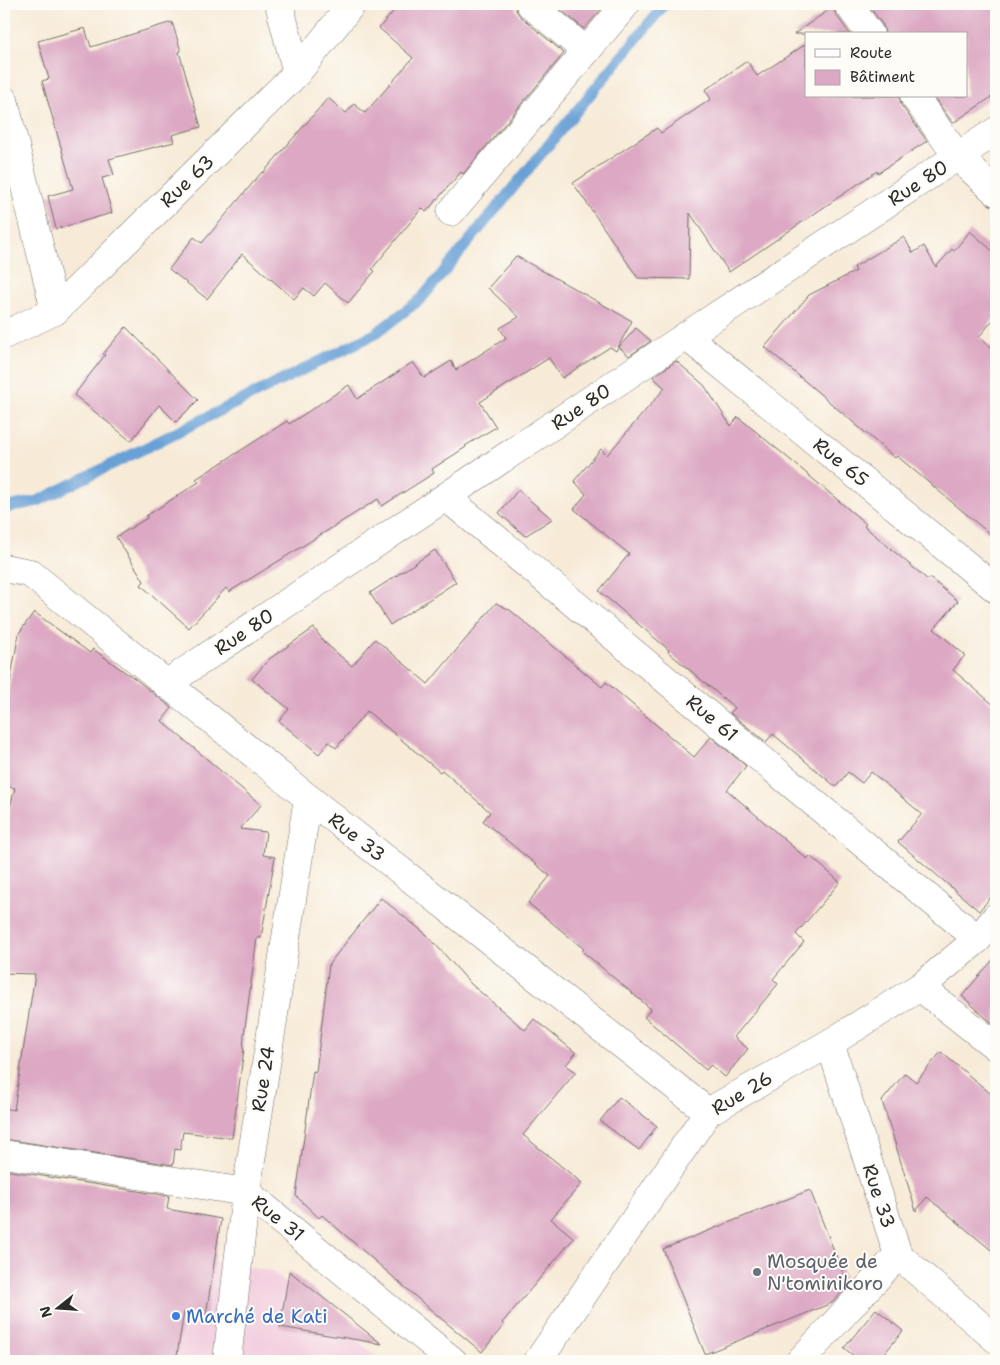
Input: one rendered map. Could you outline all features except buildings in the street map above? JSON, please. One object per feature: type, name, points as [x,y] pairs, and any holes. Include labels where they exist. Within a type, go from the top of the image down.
[{"type":"street","points":[[279,4],[297,73]]},
{"type":"street","name":"Rue 63","points":[[4,335],[55,311],[297,73],[352,4]]},
{"type":"street","points":[[530,4],[586,51]]},
{"type":"street","points":[[451,212],[626,4]]},
{"type":"street","points":[[848,4],[869,32]]},
{"type":"street","points":[[915,98],[958,157],[996,192]]},
{"type":"street","points":[[4,100],[55,311]]},
{"type":"street","name":"Rue 80","points":[[166,684],[996,131]]},
{"type":"street","name":"Rue 65","points":[[686,336],[996,588]]},
{"type":"street","name":"Rue 61","points":[[446,497],[978,939]]},
{"type":"street","name":"Rue 33","points":[[4,568],[30,573],[308,798],[708,1112]]},
{"type":"street","name":"Rue 24","points":[[227,1361],[246,1192],[308,798]]},
{"type":"street","name":"Rue 26","points":[[538,1361],[708,1112],[830,1042],[920,987],[978,939],[996,918]]},
{"type":"street","points":[[920,987],[996,1047]]},
{"type":"street","name":"Rue 33","points":[[830,1042],[898,1254]]},
{"type":"street","name":"Rue 31","points":[[4,1154],[246,1192],[454,1361]]},
{"type":"street","points":[[800,1361],[898,1254],[996,1339]]},
{"type":"shaded area","name":"Marché de Kati","points":[[41,1232],[271,1271],[382,1361],[17,1361]]},
{"type":"waterway","points":[[4,508],[38,501],[375,334],[422,298],[665,4]]},
{"type":"place","name":"Mosquée de N'tominikoro","points":[[757,1272]]},
{"type":"place","name":"Marché de Kati","points":[[176,1316]]}]
